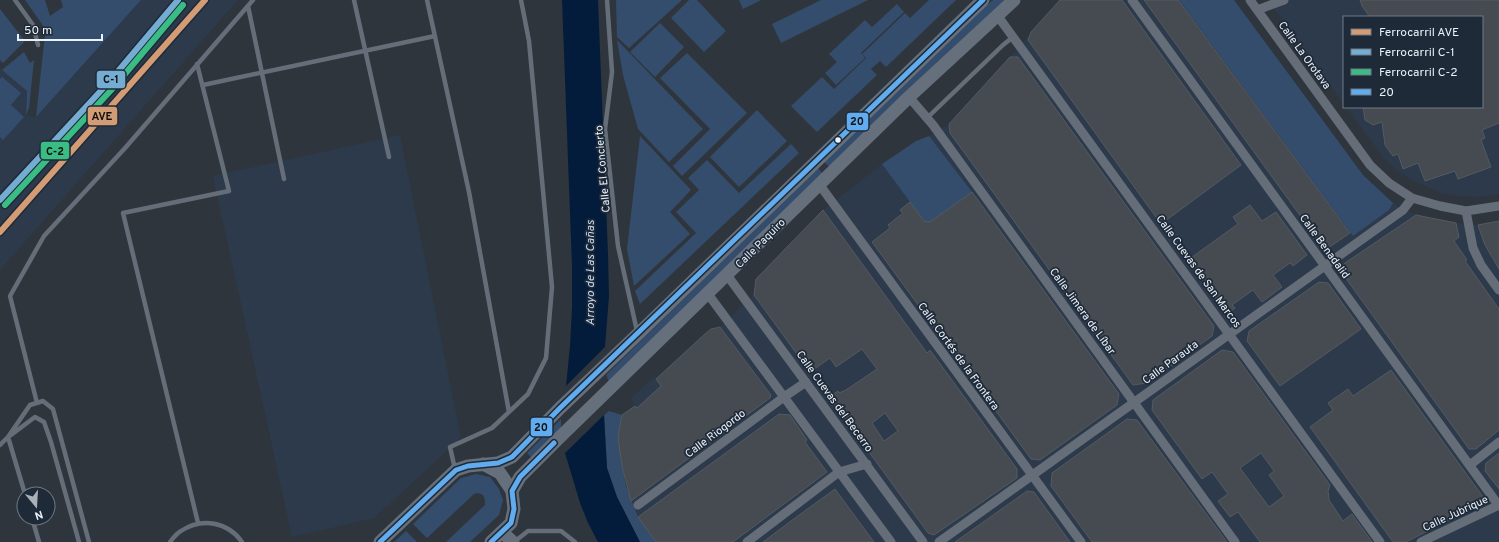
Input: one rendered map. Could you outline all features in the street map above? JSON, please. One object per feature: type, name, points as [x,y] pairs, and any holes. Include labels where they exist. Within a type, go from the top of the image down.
[{"type":"main road","name":"Calle Paquiro","points":[[456,470],[468,466],[498,463],[512,457],[560,408],[610,362],[983,0]]},
{"type":"main road","name":"Calle Paquiro","points":[[512,491],[520,477],[559,438],[909,97],[1014,0]]},
{"type":"main road","points":[[481,464],[500,473],[512,491],[514,510],[511,523],[491,542]]},
{"type":"main road","points":[[380,542],[456,470]]},
{"type":"main road","points":[[502,532],[513,542]]},
{"type":"street","name":"Calle Benadalid","points":[[1132,0],[1499,505]]},
{"type":"street","name":"Calle La Orotava","points":[[1250,0],[1370,165],[1389,183],[1412,198],[1440,206],[1466,211],[1499,206]]},
{"type":"street","points":[[1257,10],[1284,0]]},
{"type":"street","name":"Calle Cuevas de San Marcos","points":[[997,15],[1380,542]]},
{"type":"street","name":"Calle Jimera de Líbar","points":[[909,97],[927,118],[1135,402],[1235,542]]},
{"type":"street","name":"Calle Cortés de la Frontera","points":[[819,184],[1081,542]]},
{"type":"street","name":"Calle Parauta","points":[[938,542],[1403,210],[1412,198]]},
{"type":"street","points":[[1466,211],[1473,248],[1481,265],[1499,290]]},
{"type":"street","name":"Calle Cuevas del Becerro","points":[[728,275],[923,542]]},
{"type":"street","points":[[708,294],[890,542]]},
{"type":"street","name":"Calle Riogordo","points":[[638,505],[806,382]]},
{"type":"street","points":[[1470,465],[1499,442]]},
{"type":"street","points":[[747,542],[839,472],[867,464]]},
{"type":"street","name":"Calle Jubrique","points":[[1421,542],[1499,505]]},
{"type":"lane","points":[[15,0],[33,25],[38,44]]},
{"type":"lane","points":[[37,403],[10,296],[44,236],[126,147],[253,0]]},
{"type":"lane","points":[[354,0],[389,157]]},
{"type":"lane","points":[[427,0],[469,192],[509,412]]},
{"type":"lane","points":[[456,470],[450,447],[492,428],[528,394],[546,358],[552,287],[529,41],[521,0]]},
{"type":"lane","name":"Calle El Concierto","points":[[607,0],[612,72],[605,129],[618,246],[638,334]]},
{"type":"lane","points":[[248,6],[284,179]]},
{"type":"lane","points":[[202,85],[435,36]]},
{"type":"lane","points":[[927,118],[1013,36]]},
{"type":"lane","points":[[197,64],[229,190],[123,213],[198,523]]},
{"type":"lane","points":[[8,437],[30,405],[43,401],[53,409],[89,542]]},
{"type":"lane","points":[[0,445],[8,437],[35,417],[44,422],[79,542]]},
{"type":"lane","points":[[8,437],[23,486]]},
{"type":"lane","points":[[170,542],[181,531],[198,523],[214,523],[224,526],[237,535],[242,542]]},
{"type":"lane","points":[[34,526],[39,542]]},
{"type":"lane","points":[[513,542],[528,531],[561,531],[575,542]]},
{"type":"shaded area","points":[[25,0],[45,0],[50,16],[63,7],[61,0],[141,0],[36,117],[45,34],[42,24]]},
{"type":"shaded area","points":[[141,0],[238,0],[0,270],[0,68],[27,91],[26,115],[36,117]]},
{"type":"shaded area","points":[[616,0],[681,1],[629,48],[617,37]]},
{"type":"shaded area","points":[[689,0],[697,0],[726,31],[704,52],[671,18]]},
{"type":"shaded area","points":[[739,0],[761,0],[743,9]]},
{"type":"shaded area","points":[[821,0],[868,0],[781,43],[772,24]]},
{"type":"shaded area","points":[[929,0],[956,0],[886,67],[880,61],[871,69],[877,75],[817,132],[791,106],[822,77],[834,89],[866,58],[862,54],[905,13],[910,18]]},
{"type":"shaded area","points":[[993,0],[1006,0],[830,167],[824,162],[981,10]]},
{"type":"shaded area","points":[[1060,0],[1234,0],[1363,175],[1393,203],[1416,215],[1456,223],[1479,225],[1499,221],[1499,542],[656,542],[638,517],[631,501],[623,470],[618,436],[622,415],[635,406],[631,398],[711,329],[720,327],[753,295],[756,279],[823,210],[882,164],[916,141],[929,136],[949,124]]},
{"type":"shaded area","points":[[1179,0],[1234,0],[1363,175],[1393,203],[1389,210],[1353,236]]},
{"type":"shaded area","points":[[1268,0],[1499,0],[1499,194],[1481,197],[1441,193],[1410,179],[1399,172],[1384,158],[1347,108],[1483,108],[1483,16],[1343,16],[1343,103]]},
{"type":"shaded area","points":[[897,4],[904,12],[861,53],[865,58],[836,85],[825,73],[837,62],[829,54],[865,20],[872,27]]},
{"type":"shaded area","points":[[0,9],[25,41],[3,63],[0,60]]},
{"type":"shaded area","points":[[660,23],[684,47],[655,77],[630,52]]},
{"type":"shaded area","points":[[617,40],[703,129],[669,162],[638,129],[623,75]]},
{"type":"shaded area","points":[[24,52],[30,63],[34,60],[29,108],[26,115],[27,91],[2,70]]},
{"type":"shaded area","points":[[687,53],[747,113],[682,176],[673,166],[710,129],[660,78]]},
{"type":"shaded area","points":[[2,77],[21,93],[11,105],[24,117],[3,140],[0,137],[0,79]]},
{"type":"shaded area","points":[[757,110],[787,141],[739,187],[710,157]]},
{"type":"shaded area","points":[[400,135],[461,438],[374,518],[292,537],[213,176]]},
{"type":"shaded area","points":[[640,136],[691,190],[670,212],[690,234],[634,286],[627,249]]},
{"type":"shaded area","points":[[929,136],[972,192],[927,225],[882,164],[916,141]]},
{"type":"shaded area","points":[[791,144],[799,153],[640,304],[635,291],[696,233],[676,212],[699,190],[688,178],[707,160],[739,193]]},
{"type":"shaded area","points":[[818,168],[823,174],[609,382],[606,375]]},
{"type":"shaded area","points":[[609,411],[622,415],[618,436],[626,486],[638,517],[656,542],[640,542],[617,497],[607,468],[604,415]]},
{"type":"shaded area","points":[[561,419],[561,430],[532,458],[527,453]]},
{"type":"shaded area","points":[[476,474],[490,477],[499,489],[503,500],[499,515],[470,542],[446,542],[485,505],[483,495],[478,493],[474,494],[427,538],[413,524],[461,478]]},
{"type":"shaded area","points":[[406,531],[417,542],[394,542]]},
{"type":"water","name":"Arroyo de Las Cañas","points":[[562,0],[598,0],[609,296],[605,347],[604,415],[607,468],[617,497],[640,542],[598,542],[580,503],[565,453],[566,386],[572,308],[572,266]]},
{"type":"pier","points":[[607,345],[606,413],[563,455],[564,388]]},
{"type":"building","points":[[1060,0],[1122,0],[1241,165],[1161,224],[1028,40],[1031,32]]},
{"type":"building","points":[[1144,0],[1178,0],[1350,233],[1325,250]]},
{"type":"building","points":[[1360,0],[1499,0],[1499,123],[1482,130],[1485,138],[1481,140],[1491,167],[1458,179],[1455,171],[1425,181],[1418,163],[1403,169],[1398,154],[1393,156],[1385,145],[1382,122],[1373,125],[1365,120],[1363,108],[1483,108],[1483,16],[1369,16],[1362,6]]},
{"type":"building","points":[[1010,57],[1018,57],[1214,326],[1212,336],[1147,383],[1133,385],[950,133],[949,124]]},
{"type":"building","points":[[972,192],[1119,394],[1117,405],[1040,460],[1031,459],[872,242],[890,228],[888,225],[903,213],[900,210],[910,202],[924,221],[930,222]]},
{"type":"building","points":[[1250,205],[1262,221],[1276,212],[1307,255],[1293,266],[1290,263],[1273,275],[1282,287],[1262,302],[1253,290],[1232,305],[1235,308],[1227,314],[1188,260],[1238,224],[1233,217]]},
{"type":"building","points":[[823,210],[927,353],[930,350],[1017,469],[1017,478],[934,535],[928,533],[869,452],[872,449],[859,431],[856,434],[829,397],[838,391],[839,393],[846,390],[877,369],[862,349],[836,367],[830,358],[810,372],[754,295],[756,279]],"holes":[[[885,413],[898,431],[884,441],[872,423]]]},
{"type":"building","points":[[1416,215],[1456,223],[1459,237],[1454,241],[1467,260],[1465,261],[1499,309],[1499,430],[1476,449],[1469,449],[1342,273],[1341,267],[1345,263]]},
{"type":"building","points":[[1499,221],[1499,269],[1485,245],[1478,225]]},
{"type":"building","points":[[1319,282],[1328,283],[1361,329],[1280,386],[1247,341],[1249,331]]},
{"type":"building","points":[[720,327],[771,395],[770,398],[631,501],[623,470],[618,436],[622,415],[635,406],[637,408],[661,386],[656,379],[706,333],[711,329]]},
{"type":"building","points":[[1222,350],[1233,352],[1330,485],[1328,491],[1329,500],[1343,521],[1352,514],[1372,542],[1260,542],[1238,512],[1230,517],[1218,501],[1228,494],[1212,472],[1202,479],[1152,410],[1153,400]],"holes":[[[1261,453],[1274,471],[1269,475],[1284,496],[1269,507],[1240,468]]]},
{"type":"building","points":[[1391,370],[1486,501],[1406,542],[1393,542],[1310,427],[1333,410],[1328,403],[1348,389],[1353,396]]},
{"type":"building","points":[[779,414],[790,415],[807,440],[805,442],[827,472],[733,542],[656,542],[638,517]]},
{"type":"building","points":[[1127,419],[1137,420],[1227,542],[1092,542],[1051,486],[1052,473]]},
{"type":"building","points":[[1499,453],[1499,489],[1485,471],[1486,463]]},
{"type":"building","points":[[835,489],[874,542],[763,542],[791,521]]},
{"type":"building","points":[[1027,491],[1034,492],[1070,542],[955,542]]},
{"type":"rail line","name":"C-1","points":[[0,200],[109,82],[178,0]]},
{"type":"rail line","name":"AVE","points":[[0,232],[205,0]]},
{"type":"rail line","name":"C-2","points":[[5,205],[114,87],[183,5]]},
{"type":"transit line","name":"20","points":[[380,542],[456,470],[468,466],[498,463],[512,457],[560,408],[983,0]]},
{"type":"transit line","name":"20","points":[[491,542],[511,523],[514,509],[512,491],[520,477],[554,443]]}]
